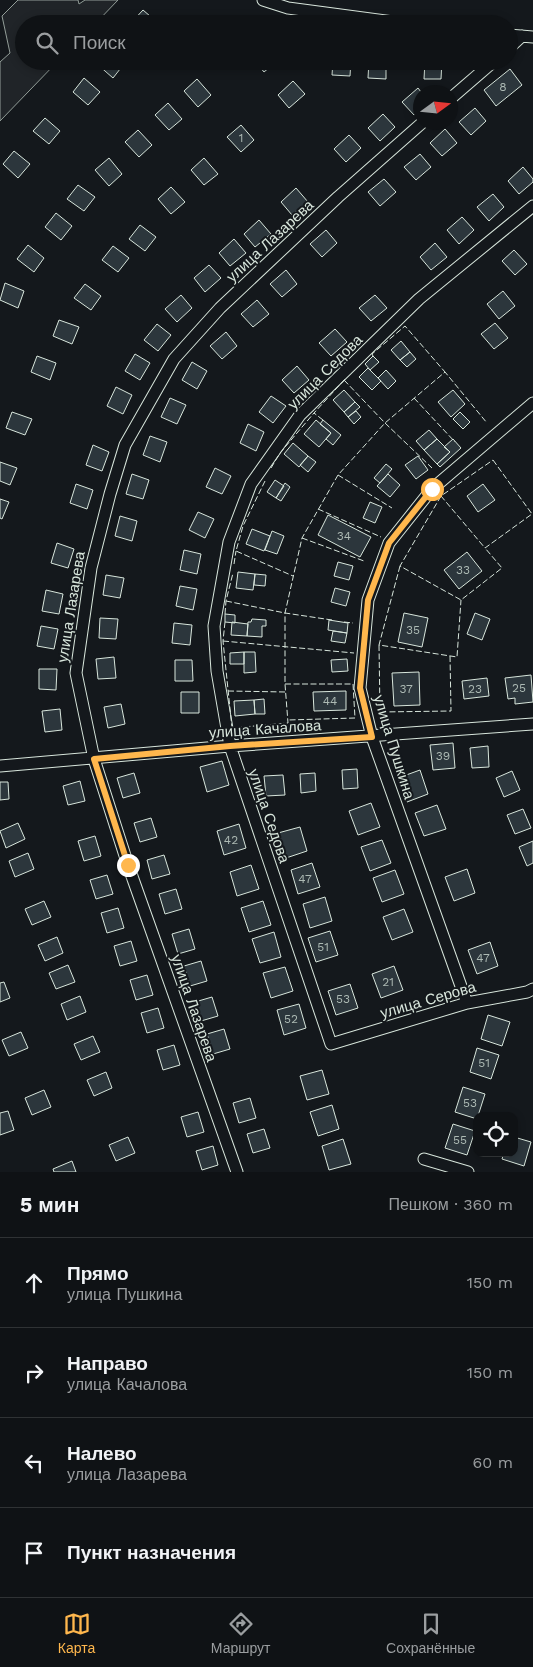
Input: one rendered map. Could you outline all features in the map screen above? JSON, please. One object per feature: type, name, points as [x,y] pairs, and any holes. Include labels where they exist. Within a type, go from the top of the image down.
[{"type":"street","points":[[262,0],[288,8],[340,15]]},
{"type":"street","points":[[458,92],[484,70]]},
{"type":"street","name":"улица Лазарева","points":[[237,1172],[128,865],[94,759],[76,672],[91,568],[125,445],[174,359],[220,308],[338,197],[415,130]]},
{"type":"street","name":"улица Седова","points":[[331,1044],[230,746],[217,671],[214,626],[229,542],[251,484],[300,415],[419,299],[533,206]]},
{"type":"street","name":"улица Пушкина","points":[[467,1003],[372,737],[360,688],[368,600],[389,543],[432,489],[533,403]]},
{"type":"street","name":"улица Качалова","points":[[0,766],[230,746],[533,724]]},
{"type":"street","name":"улица Серова","points":[[331,1044],[467,1003],[533,989]]},
{"type":"street","points":[[424,1159],[468,1172]]},
{"type":"shaded area","points":[[18,0],[78,0],[79,4],[85,0],[118,0],[104,15],[15,15],[15,70],[49,70],[0,121],[0,62],[10,53],[2,16]]},
{"type":"building","points":[[143,10],[149,15],[138,15]]},
{"type":"building","points":[[104,70],[119,70],[113,78]]},
{"type":"building","points":[[332,70],[350,70],[350,76],[332,75]]},
{"type":"building","points":[[368,70],[386,70],[386,79],[368,78]]},
{"type":"building","points":[[424,70],[442,70],[441,79],[424,79]]},
{"type":"building","points":[[509,70],[522,85],[496,106],[484,90]]},
{"type":"building","points":[[84,78],[100,92],[88,105],[73,92]]},
{"type":"building","points":[[197,79],[211,95],[198,107],[184,91]]},
{"type":"building","points":[[293,81],[305,94],[289,108],[278,95]]},
{"type":"building","points":[[413,92],[413,114],[402,102]]},
{"type":"building","points":[[168,103],[182,119],[169,130],[155,115]]},
{"type":"building","points":[[475,108],[486,121],[471,135],[459,122]]},
{"type":"building","points":[[383,114],[395,127],[380,141],[368,128]]},
{"type":"building","points":[[45,118],[60,131],[49,144],[33,131]]},
{"type":"building","points":[[241,125],[254,140],[241,152],[227,137]]},
{"type":"building","points":[[138,130],[152,145],[139,157],[125,142]]},
{"type":"building","points":[[446,130],[457,143],[442,156],[430,143]]},
{"type":"building","points":[[349,135],[361,148],[346,162],[334,149]]},
{"type":"building","points":[[14,151],[30,164],[18,178],[3,164]]},
{"type":"building","points":[[420,154],[431,167],[416,180],[404,167]]},
{"type":"building","points":[[109,158],[122,174],[109,186],[95,170]]},
{"type":"building","points":[[204,158],[218,174],[204,185],[191,170]]},
{"type":"building","points":[[523,167],[533,179],[533,182],[519,194],[508,181]]},
{"type":"building","points":[[384,179],[396,192],[380,206],[368,192]]},
{"type":"building","points":[[78,185],[95,197],[84,211],[67,199]]},
{"type":"building","points":[[171,187],[185,202],[171,214],[158,199]]},
{"type":"building","points":[[296,188],[308,202],[292,215],[281,202]]},
{"type":"building","points":[[493,194],[504,207],[489,221],[477,207]]},
{"type":"building","points":[[56,213],[72,226],[61,240],[45,227]]},
{"type":"building","points":[[462,217],[474,230],[459,244],[447,230]]},
{"type":"building","points":[[259,220],[271,234],[255,247],[244,234]]},
{"type":"building","points":[[140,225],[156,237],[145,251],[129,239]]},
{"type":"building","points":[[326,230],[337,243],[322,257],[310,244]]},
{"type":"building","points":[[234,239],[246,253],[230,266],[219,253]]},
{"type":"building","points":[[435,243],[447,257],[431,270],[420,257]]},
{"type":"building","points":[[28,245],[44,258],[34,272],[17,259]]},
{"type":"building","points":[[113,246],[129,258],[118,272],[102,260]]},
{"type":"building","points":[[514,250],[527,264],[515,275],[502,261]]},
{"type":"building","points":[[209,265],[221,278],[205,292],[194,278]]},
{"type":"building","points":[[286,270],[297,284],[282,297],[270,284]]},
{"type":"building","points":[[5,283],[24,291],[18,308],[0,300]]},
{"type":"building","points":[[85,284],[101,296],[91,310],[74,298]]},
{"type":"building","points":[[503,291],[515,306],[499,319],[487,304]]},
{"type":"building","points":[[181,295],[192,308],[177,322],[165,309]]},
{"type":"building","points":[[375,295],[387,308],[371,321],[359,308]]},
{"type":"building","points":[[257,300],[269,314],[253,327],[241,314]]},
{"type":"building","points":[[59,320],[79,327],[72,344],[53,336]]},
{"type":"building","points":[[495,323],[508,338],[494,349],[481,334]]},
{"type":"building","points":[[157,324],[171,335],[158,351],[144,340]]},
{"type":"building","points":[[335,329],[347,342],[331,356],[319,343]]},
{"type":"building","points":[[226,332],[237,346],[222,359],[210,346]]},
{"type":"building","points":[[401,341],[410,352],[400,360],[391,350]]},
{"type":"building","points":[[410,352],[416,359],[407,367],[400,360]]},
{"type":"building","points":[[135,354],[150,363],[140,380],[125,371]]},
{"type":"building","points":[[37,356],[56,363],[50,380],[31,372]]},
{"type":"building","points":[[373,356],[379,362],[370,370],[365,364]]},
{"type":"building","points":[[192,362],[207,371],[197,389],[182,380]]},
{"type":"building","points":[[297,366],[309,380],[294,393],[282,380]]},
{"type":"building","points":[[368,368],[381,381],[372,390],[359,377]]},
{"type":"building","points":[[386,370],[396,381],[388,389],[378,378]]},
{"type":"building","points":[[116,387],[132,395],[123,414],[107,406]]},
{"type":"building","points":[[344,390],[355,402],[344,412],[333,400]]},
{"type":"building","points":[[453,390],[465,404],[451,417],[438,402]]},
{"type":"building","points":[[271,396],[286,406],[273,423],[259,412]]},
{"type":"building","points":[[170,398],[186,405],[177,424],[161,417]]},
{"type":"building","points":[[355,402],[360,407],[348,417],[344,412]]},
{"type":"building","points":[[356,411],[361,417],[354,424],[348,417]]},
{"type":"building","points":[[12,412],[32,419],[25,435],[6,428]]},
{"type":"building","points":[[460,412],[470,422],[463,429],[453,419]]},
{"type":"building","points":[[316,420],[331,433],[319,447],[304,434]]},
{"type":"building","points":[[323,420],[341,435],[333,445],[326,439],[331,433],[320,424]]},
{"type":"building","points":[[248,424],[264,432],[256,451],[240,443]]},
{"type":"building","points":[[429,430],[437,439],[424,450],[416,441]]},
{"type":"building","points":[[150,436],[167,442],[160,462],[143,455]]},
{"type":"building","points":[[437,439],[450,452],[437,464],[424,450]]},
{"type":"building","points":[[453,439],[461,448],[440,467],[437,464],[450,452],[444,447]]},
{"type":"building","points":[[293,443],[308,456],[299,467],[284,454]]},
{"type":"building","points":[[93,445],[109,452],[102,471],[86,465]]},
{"type":"building","points":[[308,456],[316,462],[308,472],[300,465]]},
{"type":"building","points":[[418,456],[428,470],[416,479],[405,465]]},
{"type":"building","points":[[0,462],[17,468],[10,485],[0,481]]},
{"type":"building","points":[[386,464],[392,469],[380,483],[374,478]]},
{"type":"building","points":[[215,468],[231,476],[222,494],[206,487]]},
{"type":"building","points":[[132,474],[149,480],[143,499],[126,494]]},
{"type":"building","points":[[388,474],[400,485],[390,497],[377,486]]},
{"type":"building","points":[[275,480],[284,486],[276,498],[267,492]]},
{"type":"building","points":[[285,483],[290,487],[281,501],[276,498]]},
{"type":"building","points":[[76,484],[93,490],[87,509],[70,503]]},
{"type":"building","points":[[483,484],[495,500],[478,512],[467,496]]},
{"type":"building","points":[[0,499],[9,502],[2,519],[0,518]]},
{"type":"building","points":[[370,502],[382,507],[375,523],[363,518]]},
{"type":"building","points":[[198,512],[214,519],[205,538],[189,530]]},
{"type":"building","points":[[328,515],[371,537],[360,557],[318,535]]},
{"type":"building","points":[[120,516],[137,521],[132,541],[115,536]]},
{"type":"building","points":[[252,529],[270,536],[264,551],[246,544]]},
{"type":"building","points":[[272,531],[284,536],[277,554],[265,550]]},
{"type":"building","points":[[57,543],[74,549],[68,568],[51,563]]},
{"type":"building","points":[[184,550],[201,554],[197,574],[180,570]]},
{"type":"building","points":[[467,552],[482,571],[459,589],[444,570]]},
{"type":"building","points":[[338,562],[353,566],[349,580],[334,576]]},
{"type":"building","points":[[238,572],[255,574],[253,590],[236,588]]},
{"type":"building","points":[[255,574],[266,575],[265,586],[254,585]]},
{"type":"building","points":[[106,575],[124,578],[120,598],[103,595]]},
{"type":"building","points":[[180,586],[197,589],[193,610],[176,606]]},
{"type":"building","points":[[335,588],[350,592],[346,606],[331,602]]},
{"type":"building","points":[[46,590],[63,594],[59,614],[42,611]]},
{"type":"building","points":[[404,613],[428,618],[422,647],[398,642]]},
{"type":"building","points":[[475,613],[490,619],[482,640],[467,634]]},
{"type":"building","points":[[225,614],[235,615],[235,623],[225,622]]},
{"type":"building","points":[[100,618],[118,619],[116,639],[99,638]]},
{"type":"building","points":[[252,619],[266,620],[266,626],[262,626],[262,637],[247,636],[248,622],[251,622]]},
{"type":"building","points":[[329,620],[348,623],[347,633],[328,630]]},
{"type":"building","points":[[232,622],[248,624],[247,636],[231,635]]},
{"type":"building","points":[[174,623],[192,625],[190,645],[172,643]]},
{"type":"building","points":[[41,626],[58,629],[54,649],[37,646]]},
{"type":"building","points":[[333,631],[347,633],[345,643],[331,641]]},
{"type":"building","points":[[244,652],[244,664],[230,664],[230,653]]},
{"type":"building","points":[[244,652],[255,652],[256,672],[244,673]]},
{"type":"building","points":[[114,657],[116,678],[98,679],[96,659]]},
{"type":"building","points":[[347,659],[348,671],[332,672],[331,660]]},
{"type":"building","points":[[175,660],[192,660],[193,681],[175,681]]},
{"type":"building","points":[[39,669],[57,669],[56,690],[39,689]]},
{"type":"building","points":[[419,672],[420,705],[394,706],[392,673]]},
{"type":"building","points":[[531,675],[533,702],[515,704],[515,698],[508,699],[505,678]]},
{"type":"building","points":[[487,678],[489,696],[464,699],[462,681]]},
{"type":"building","points":[[346,691],[346,710],[314,711],[313,692]]},
{"type":"building","points":[[181,692],[199,692],[199,713],[181,713]]},
{"type":"building","points":[[264,699],[265,714],[255,714],[254,700]]},
{"type":"building","points":[[254,700],[255,714],[235,716],[234,701]]},
{"type":"building","points":[[121,704],[125,724],[108,728],[104,707]]},
{"type":"building","points":[[60,709],[62,730],[45,732],[42,711]]},
{"type":"building","points":[[453,743],[455,768],[433,770],[430,745]]},
{"type":"building","points":[[488,746],[489,767],[472,768],[470,748]]},
{"type":"building","points":[[222,761],[229,785],[207,792],[200,767]]},
{"type":"building","points":[[357,769],[358,788],[343,789],[342,770]]},
{"type":"building","points":[[420,770],[428,794],[407,802],[398,778]]},
{"type":"building","points":[[512,771],[520,790],[504,797],[496,778]]},
{"type":"building","points":[[134,773],[140,793],[123,798],[117,778]]},
{"type":"building","points":[[315,773],[316,791],[301,793],[300,774]]},
{"type":"building","points":[[283,775],[285,795],[266,796],[264,776]]},
{"type":"building","points":[[80,781],[85,801],[68,805],[63,786]]},
{"type":"building","points":[[0,782],[8,782],[9,799],[0,800]]},
{"type":"building","points":[[371,803],[380,827],[358,835],[349,811]]},
{"type":"building","points":[[437,805],[446,829],[424,836],[415,813]]},
{"type":"building","points":[[523,809],[531,828],[515,834],[507,815]]},
{"type":"building","points":[[151,818],[157,837],[140,842],[134,823]]},
{"type":"building","points":[[18,823],[25,839],[6,848],[0,831]]},
{"type":"building","points":[[239,824],[246,848],[224,855],[217,831]]},
{"type":"building","points":[[300,827],[307,851],[286,858],[278,833]]},
{"type":"building","points":[[95,836],[101,856],[84,861],[78,841]]},
{"type":"building","points":[[382,840],[391,863],[370,871],[361,847]]},
{"type":"building","points":[[533,841],[533,863],[527,866],[519,847]]},
{"type":"building","points":[[28,853],[34,869],[15,877],[9,861]]},
{"type":"building","points":[[164,855],[170,874],[152,879],[147,860]]},
{"type":"building","points":[[312,863],[320,887],[298,894],[291,870]]},
{"type":"building","points":[[251,865],[259,889],[237,896],[230,872]]},
{"type":"building","points":[[467,869],[475,893],[454,901],[445,877]]},
{"type":"building","points":[[395,870],[404,894],[382,902],[373,878]]},
{"type":"building","points":[[107,875],[113,894],[96,899],[90,880]]},
{"type":"building","points":[[176,889],[182,909],[165,914],[159,894]]},
{"type":"building","points":[[325,897],[332,921],[310,928],[303,904]]},
{"type":"building","points":[[44,901],[51,917],[32,925],[25,909]]},
{"type":"building","points":[[263,901],[271,925],[249,932],[241,908]]},
{"type":"building","points":[[118,908],[124,928],[107,933],[101,913]]},
{"type":"building","points":[[404,909],[413,932],[392,940],[383,917]]},
{"type":"building","points":[[189,929],[195,949],[178,954],[172,934]]},
{"type":"building","points":[[330,931],[338,955],[316,962],[308,938]]},
{"type":"building","points":[[274,932],[281,957],[260,963],[252,939]]},
{"type":"building","points":[[57,937],[63,953],[45,961],[38,945]]},
{"type":"building","points":[[131,941],[137,961],[120,966],[114,946]]},
{"type":"building","points":[[490,942],[498,966],[477,974],[468,950]]},
{"type":"building","points":[[201,961],[207,981],[190,986],[184,966]]},
{"type":"building","points":[[68,965],[75,982],[56,989],[49,973]]},
{"type":"building","points":[[394,966],[403,990],[381,998],[372,974]]},
{"type":"building","points":[[285,967],[293,991],[271,998],[263,973]]},
{"type":"building","points":[[147,975],[153,995],[136,1000],[130,980]]},
{"type":"building","points":[[4,982],[10,998],[0,1002],[0,983]]},
{"type":"building","points":[[350,984],[358,1008],[336,1015],[328,991]]},
{"type":"building","points":[[80,996],[86,1012],[67,1020],[61,1004]]},
{"type":"building","points":[[212,997],[218,1016],[201,1021],[195,1002]]},
{"type":"building","points":[[299,1004],[306,1028],[284,1035],[277,1010]]},
{"type":"building","points":[[158,1008],[164,1028],[147,1033],[141,1013]]},
{"type":"building","points":[[488,1015],[510,1022],[502,1046],[481,1039]]},
{"type":"building","points":[[224,1029],[230,1049],[213,1054],[207,1034]]},
{"type":"building","points":[[21,1032],[28,1048],[9,1056],[2,1040]]},
{"type":"building","points":[[93,1036],[100,1052],[81,1060],[74,1044]]},
{"type":"building","points":[[174,1045],[180,1065],[163,1070],[157,1050]]},
{"type":"building","points":[[477,1048],[499,1055],[491,1079],[470,1072]]},
{"type":"building","points":[[322,1070],[329,1094],[307,1100],[300,1076]]},
{"type":"building","points":[[106,1072],[112,1088],[94,1096],[87,1080]]},
{"type":"building","points":[[463,1087],[485,1094],[479,1112],[473,1112],[473,1118],[455,1112]]},
{"type":"building","points":[[44,1090],[51,1107],[32,1115],[25,1098]]},
{"type":"building","points":[[250,1098],[256,1118],[239,1123],[233,1103]]},
{"type":"building","points":[[332,1105],[339,1129],[318,1136],[310,1112]]},
{"type":"building","points":[[8,1111],[14,1130],[0,1135],[0,1113]]},
{"type":"building","points":[[198,1112],[204,1132],[187,1137],[181,1117]]},
{"type":"building","points":[[453,1124],[473,1130],[473,1137],[467,1155],[445,1148]]},
{"type":"building","points":[[264,1129],[270,1148],[253,1153],[247,1134]]},
{"type":"building","points":[[128,1137],[135,1153],[116,1161],[109,1145]]},
{"type":"building","points":[[518,1138],[531,1142],[524,1166],[502,1159],[503,1157],[518,1157]]},
{"type":"building","points":[[343,1139],[351,1164],[329,1170],[322,1146]]},
{"type":"building","points":[[213,1146],[218,1165],[202,1170],[196,1151]]},
{"type":"building","points":[[72,1161],[76,1172],[54,1172],[53,1169]]},
{"type":"fence","points":[[373,356],[372,354],[405,326],[445,372]]},
{"type":"fence","points":[[225,622],[223,641],[232,728],[288,723],[285,684],[285,613],[302,538],[338,475],[385,423],[445,372],[487,423]]},
{"type":"fence","points":[[323,420],[314,413],[345,379]]},
{"type":"fence","points":[[344,380],[432,468]]},
{"type":"fence","points":[[414,398],[455,442]]},
{"type":"fence","points":[[271,468],[280,453],[314,413]]},
{"type":"fence","points":[[493,460],[532,514],[485,548],[441,496],[493,460]]},
{"type":"fence","points":[[338,475],[392,508]]},
{"type":"fence","points":[[265,481],[243,526],[236,551],[293,576]]},
{"type":"fence","points":[[441,496],[400,566],[461,600],[502,568],[485,548]]},
{"type":"fence","points":[[318,509],[381,537]]},
{"type":"fence","points":[[302,538],[364,561]]},
{"type":"fence","points":[[234,564],[236,551]]},
{"type":"fence","points":[[400,566],[379,645],[457,657],[461,600]]},
{"type":"fence","points":[[225,614],[226,601],[233,573]]},
{"type":"fence","points":[[226,601],[332,620]]},
{"type":"fence","points":[[344,622],[353,623]]},
{"type":"fence","points":[[223,641],[354,653]]},
{"type":"fence","points":[[379,645],[380,712],[451,711],[450,655]]},
{"type":"fence","points":[[285,684],[353,684],[355,718],[288,720]]},
{"type":"fence","points":[[228,691],[286,692]]},
{"type":"route","points":[[128,865],[94,759],[230,746],[372,737],[360,688],[368,600],[389,543],[432,489]]}]
